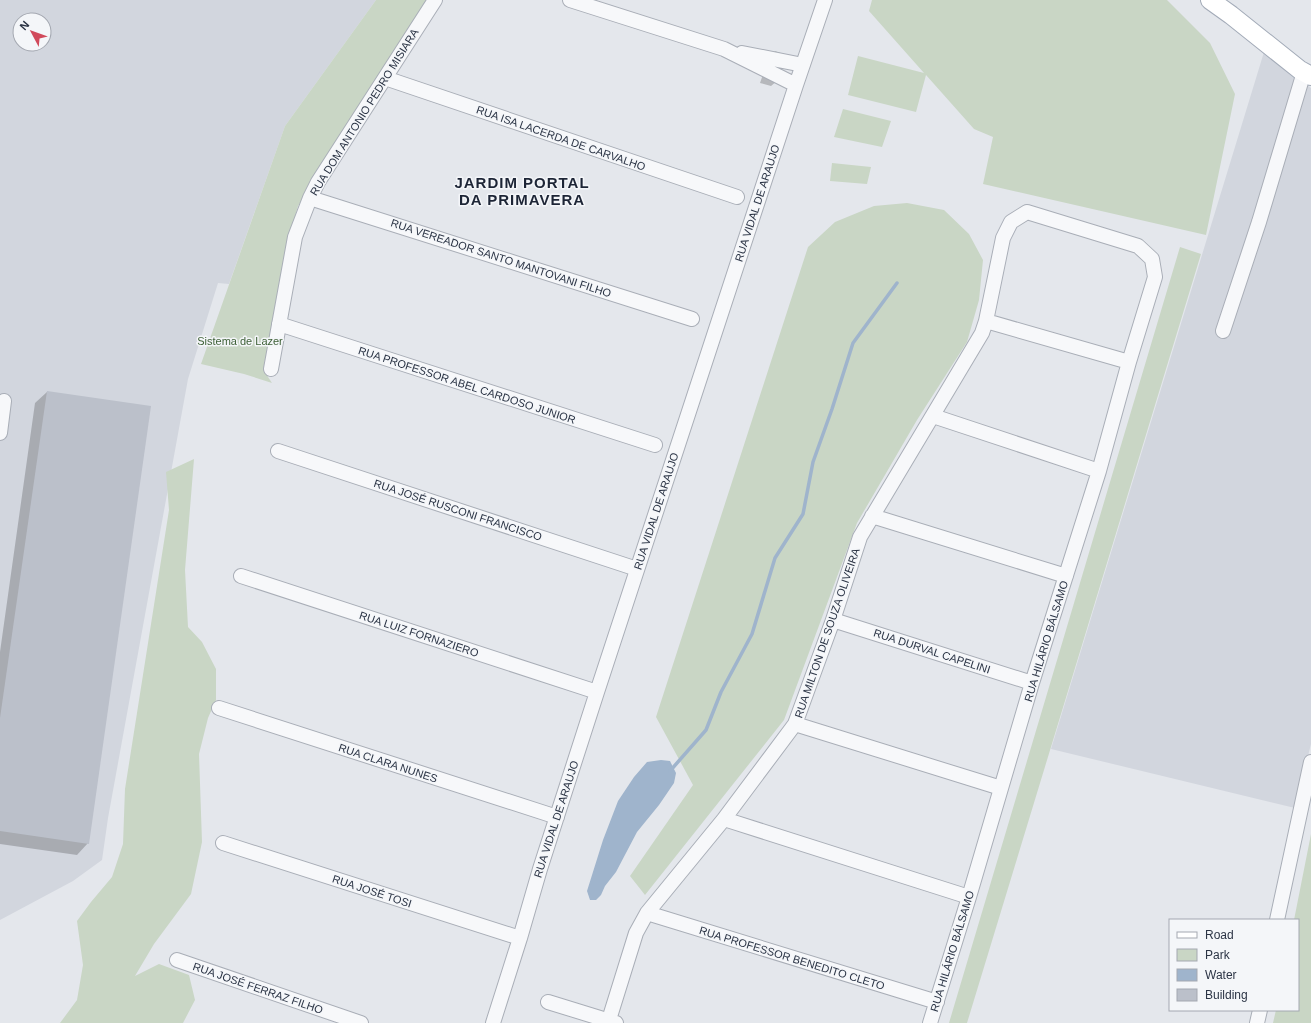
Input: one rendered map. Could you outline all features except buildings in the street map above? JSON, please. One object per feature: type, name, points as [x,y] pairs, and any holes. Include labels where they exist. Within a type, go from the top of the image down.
[{"type":"main road","points":[[1210,0],[1308,74]]},
{"type":"street","name":"RUA DOM ANTONIO PEDRO MISIARA","points":[[270,368],[295,238],[310,198],[318,182],[435,0]]},
{"type":"street","points":[[570,0],[590,3],[724,49],[803,65]]},
{"type":"street","name":"RUA VIDAL DE ARAUJO","points":[[493,1023],[540,869],[597,692],[825,0]]},
{"type":"street","points":[[724,49],[796,85]]},
{"type":"street","points":[[1223,331],[1308,74]]},
{"type":"street","name":"RUA ISA LACERDA DE CARVALHO","points":[[385,78],[737,197]]},
{"type":"street","name":"RUA VEREADOR SANTO MANTOVANI FILHO","points":[[310,198],[692,319]]},
{"type":"street","name":"RUA HILÁRIO BÁLSAMO","points":[[930,1023],[1032,683],[1099,471],[1129,362],[1155,277],[1152,259],[1138,246],[1027,212],[1011,222]]},
{"type":"street","name":"RUA MILTON DE SOUZA OLIVEIRA","points":[[611,1022],[636,933],[647,913],[724,819],[795,724],[833,620],[860,537],[982,333],[986,321],[1003,238],[1011,222]]},
{"type":"street","points":[[986,321],[1129,362]]},
{"type":"street","name":"RUA PROFESSOR ABEL CARDOSO JUNIOR","points":[[279,324],[655,445]]},
{"type":"street","points":[[0,433],[4,401]]},
{"type":"street","points":[[933,416],[1099,471]]},
{"type":"street","name":"RUA JOSÉ RUSCONI FRANCISCO","points":[[278,451],[637,569]]},
{"type":"street","points":[[872,516],[1066,576]]},
{"type":"street","name":"RUA LUIZ FORNAZIERO","points":[[242,576],[597,692]]},
{"type":"street","name":"RUA DURVAL CAPELINI","points":[[833,620],[1032,683]]},
{"type":"street","name":"RUA CLARA NUNES","points":[[219,708],[557,817]]},
{"type":"street","points":[[795,724],[1001,788]]},
{"type":"street","points":[[1277,919],[1311,762]]},
{"type":"street","points":[[724,819],[969,897]]},
{"type":"street","name":"RUA JOSÉ TOSI","points":[[223,843],[520,938]]},
{"type":"street","name":"RUA PROFESSOR BENEDITO CLETO","points":[[647,913],[937,1002]]},
{"type":"street","name":"RUA JOSÉ FERRAZ FILHO","points":[[177,960],[361,1023]]},
{"type":"street","points":[[548,1002],[611,1022]]},
{"type":"street","points":[[1258,1023],[1260,1011]]},
{"type":"shaded area","points":[[0,0],[376,0],[285,126],[229,284],[218,283],[188,379],[108,818],[102,860],[73,881],[0,920]]},
{"type":"shaded area","points":[[1264,52],[1311,88],[1311,744],[1295,808],[1051,749]]},
{"type":"green space","name":"Sistema de Lazer","points":[[376,0],[429,0],[298,206],[289,237],[269,352],[264,365],[265,372],[272,383],[244,374],[201,364],[285,126]]},
{"type":"green space","points":[[872,0],[1167,0],[1210,43],[1235,94],[1206,235],[983,184],[993,137],[974,129],[926,75],[916,112],[848,95],[858,56],[924,73],[869,11]]},
{"type":"green space","points":[[843,109],[891,121],[882,147],[834,137]]},
{"type":"green space","points":[[832,163],[871,167],[867,184],[830,181]]},
{"type":"green space","points":[[907,203],[944,210],[969,234],[983,260],[979,300],[967,342],[917,420],[857,523],[784,720],[645,895],[630,876],[693,785],[656,717],[808,247],[835,222],[874,206]]},
{"type":"green space","points":[[1180,247],[1201,254],[967,1023],[949,1023]]},
{"type":"green space","points":[[194,459],[185,570],[188,627],[202,642],[216,669],[216,700],[208,718],[199,754],[202,842],[191,894],[154,944],[135,976],[159,964],[189,975],[195,1000],[183,1023],[60,1023],[77,1000],[83,965],[77,921],[112,877],[123,844],[125,789],[169,510],[166,472]]},
{"type":"green space","points":[[1311,834],[1311,1023],[1273,1023],[1276,1011],[1299,1011],[1299,919],[1294,919]]},
{"type":"water","points":[[661,760],[670,761],[676,773],[674,783],[659,805],[637,832],[616,872],[605,886],[601,895],[596,900],[590,900],[587,891],[603,840],[618,801],[634,777],[647,762]]},
{"type":"waterway","points":[[670,771],[706,730],[721,692],[752,634],[775,558],[803,514],[813,462],[853,343],[897,283]]},
{"type":"district","name":"JARDIM PORTAL DA PRIMAVERA","points":[[522,190]]}]
